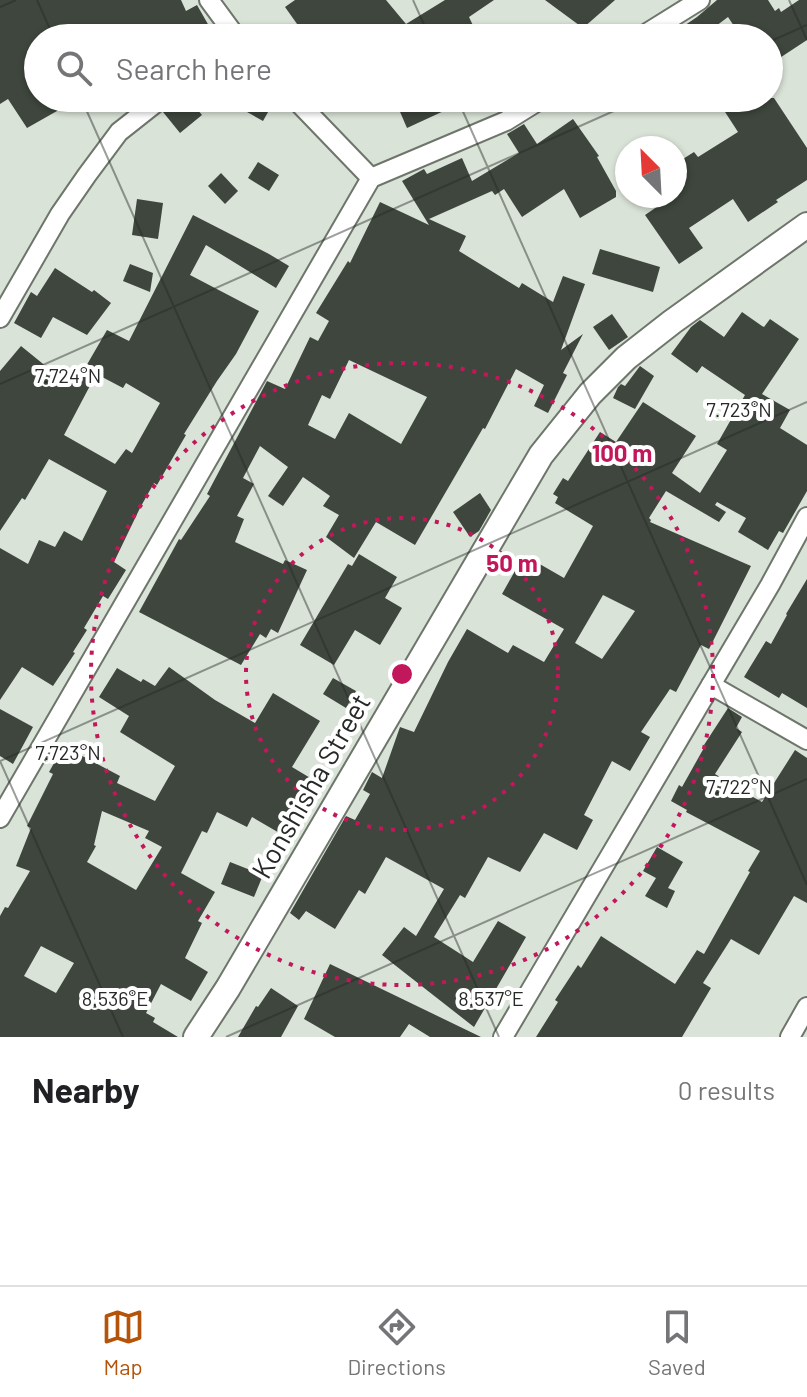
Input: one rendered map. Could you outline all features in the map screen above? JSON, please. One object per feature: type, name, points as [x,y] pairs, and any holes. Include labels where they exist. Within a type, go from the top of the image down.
[{"type":"street","points":[[209,0],[227,24]]},
{"type":"street","points":[[661,24],[700,0]]},
{"type":"street","points":[[0,318],[60,214],[87,175],[119,132],[144,112]]},
{"type":"street","points":[[307,112],[371,178]]},
{"type":"street","points":[[0,818],[371,178],[431,155],[520,112]]},
{"type":"street","name":"Konshisha Street","points":[[196,1037],[228,988],[541,455],[590,394],[626,358],[807,225]]},
{"type":"street","points":[[503,1037],[807,517]]},
{"type":"street","points":[[711,685],[807,740]]},
{"type":"street","points":[[790,1037],[807,1007]]},
{"type":"building","points":[[0,0],[181,0],[186,11],[197,5],[208,24],[24,24],[24,112],[55,112],[27,128],[8,99],[0,104]]},
{"type":"building","points":[[295,0],[386,0],[406,24],[297,24],[285,7]]},
{"type":"building","points":[[445,0],[494,0],[469,17],[472,24],[406,24]]},
{"type":"building","points":[[545,0],[615,0],[588,24],[578,24]]},
{"type":"building","points":[[717,0],[768,0],[775,11],[779,8],[781,12],[799,0],[807,0],[807,40],[783,56],[783,24],[733,24],[728,17],[719,24],[687,24]]},
{"type":"building","points":[[163,112],[200,112],[202,115],[180,133]]},
{"type":"building","points":[[247,112],[268,112],[263,121]]},
{"type":"building","points":[[400,112],[442,112],[407,128]]},
{"type":"building","points":[[725,112],[783,112],[807,148],[807,180],[748,222],[733,199],[689,228],[703,248],[679,264],[645,215],[655,208],[687,208],[687,156],[694,152],[698,157],[738,132]]},
{"type":"building","points":[[573,119],[599,156],[615,189],[615,198],[580,218],[564,189],[522,217],[504,189],[495,195],[492,191],[429,219],[466,236],[459,251],[519,288],[522,283],[553,302],[563,276],[585,284],[561,350],[583,334],[563,373],[567,375],[548,413],[534,406],[544,385],[516,369],[485,429],[415,545],[376,522],[354,558],[326,537],[339,515],[323,506],[330,496],[303,477],[283,506],[268,496],[288,467],[260,446],[243,478],[254,484],[237,516],[244,519],[235,542],[283,564],[285,560],[307,570],[278,633],[271,629],[266,638],[260,634],[241,665],[139,612],[179,539],[210,496],[207,494],[267,381],[285,389],[310,337],[318,341],[329,321],[316,313],[348,261],[350,263],[380,202],[429,225],[402,181],[424,169],[427,174],[462,158],[472,181],[519,153],[507,134],[524,124],[537,144]],"holes":[[[349,360],[427,397],[401,444],[349,413],[335,439],[308,425],[322,395],[330,399]]]},
{"type":"building","points":[[258,162],[279,175],[269,191],[248,178]]},
{"type":"building","points":[[221,173],[238,191],[225,204],[208,186]]},
{"type":"building","points":[[137,199],[163,203],[158,239],[132,235]]},
{"type":"building","points":[[193,215],[289,266],[276,288],[206,245],[190,275],[259,311],[236,354],[184,434],[157,485],[154,483],[140,508],[114,562],[126,570],[108,599],[103,596],[84,628],[87,630],[75,653],[53,686],[22,667],[0,700],[0,548],[28,564],[39,540],[55,547],[64,531],[82,541],[107,491],[49,459],[25,500],[22,498],[0,531],[0,371],[21,346],[69,385],[77,371],[93,380],[64,435],[115,464],[126,449],[132,453],[160,403],[126,383],[123,388],[85,368],[107,330],[129,341]]},
{"type":"building","points":[[600,249],[660,267],[653,292],[592,274]]},
{"type":"building","points":[[130,264],[153,273],[150,292],[123,281]]},
{"type":"building","points":[[55,268],[111,303],[87,335],[53,317],[41,338],[14,323],[31,292],[37,296]]},
{"type":"building","points":[[742,312],[764,327],[770,319],[799,339],[762,394],[790,410],[780,428],[807,445],[807,491],[783,533],[779,531],[768,550],[738,532],[746,518],[717,502],[715,505],[726,512],[719,522],[666,491],[649,518],[650,522],[751,566],[709,649],[701,645],[676,692],[670,689],[641,732],[650,737],[630,771],[612,761],[584,815],[593,820],[577,850],[544,833],[520,872],[488,857],[465,898],[460,895],[434,937],[473,962],[498,921],[526,937],[474,1027],[382,955],[404,927],[416,936],[444,889],[386,857],[365,894],[359,890],[335,929],[306,911],[299,920],[290,913],[346,816],[355,820],[370,794],[363,790],[372,772],[382,778],[400,727],[414,732],[467,629],[508,653],[513,645],[544,662],[564,629],[502,594],[524,555],[564,578],[593,526],[555,503],[558,497],[553,494],[563,478],[568,481],[600,432],[616,442],[643,402],[696,436],[672,473],[700,493],[727,450],[717,444],[745,395],[702,366],[697,373],[671,354],[700,320],[724,337]],"holes":[[[603,595],[635,611],[602,659],[575,643]]]},
{"type":"building","points":[[612,314],[628,337],[609,350],[593,327]]},
{"type":"building","points":[[640,366],[654,376],[635,409],[613,398],[618,387],[621,384],[625,386]]},
{"type":"building","points":[[480,493],[491,510],[479,531],[470,537],[453,512]]},
{"type":"building","points":[[359,554],[397,577],[385,598],[402,608],[380,645],[355,630],[334,665],[300,645],[348,564],[352,566]]},
{"type":"building","points":[[807,579],[807,708],[782,693],[779,698],[744,677],[766,641],[771,644]]},
{"type":"building","points":[[169,667],[215,700],[255,723],[273,693],[320,721],[292,767],[312,779],[294,810],[302,814],[288,838],[252,817],[247,827],[217,812],[207,833],[202,831],[181,873],[215,892],[198,921],[202,923],[185,958],[208,972],[191,1001],[161,984],[146,1013],[155,1018],[153,1022],[178,1037],[0,1037],[0,916],[30,871],[16,866],[31,828],[27,826],[53,774],[49,772],[58,756],[63,759],[69,749],[120,776],[117,783],[155,801],[175,766],[120,732],[129,716],[99,697],[117,668],[155,686]],"holes":[[[102,811],[149,831],[145,838],[162,847],[136,890],[87,862],[96,846]],[[41,946],[74,963],[56,993],[24,976]]]},
{"type":"building","points":[[333,678],[356,691],[346,708],[323,694]]},
{"type":"building","points":[[728,708],[742,717],[736,728],[742,732],[715,774],[726,782],[762,802],[795,750],[807,758],[807,903],[794,896],[759,955],[731,939],[703,983],[711,988],[682,1037],[536,1037],[558,1002],[555,1000],[578,965],[581,968],[601,936],[675,984],[697,950],[704,954],[760,851],[671,801]]},
{"type":"building","points":[[0,709],[33,727],[13,764],[0,756]]},
{"type":"building","points":[[657,847],[683,862],[668,888],[675,891],[667,908],[645,896],[656,878],[643,871]]},
{"type":"building","points":[[230,862],[263,875],[254,897],[221,884]]},
{"type":"building","points":[[330,964],[481,1037],[430,1037],[409,1024],[400,1037],[335,1037],[304,1019]]},
{"type":"building","points":[[271,988],[298,1006],[281,1037],[238,1037],[256,1006]]}]
